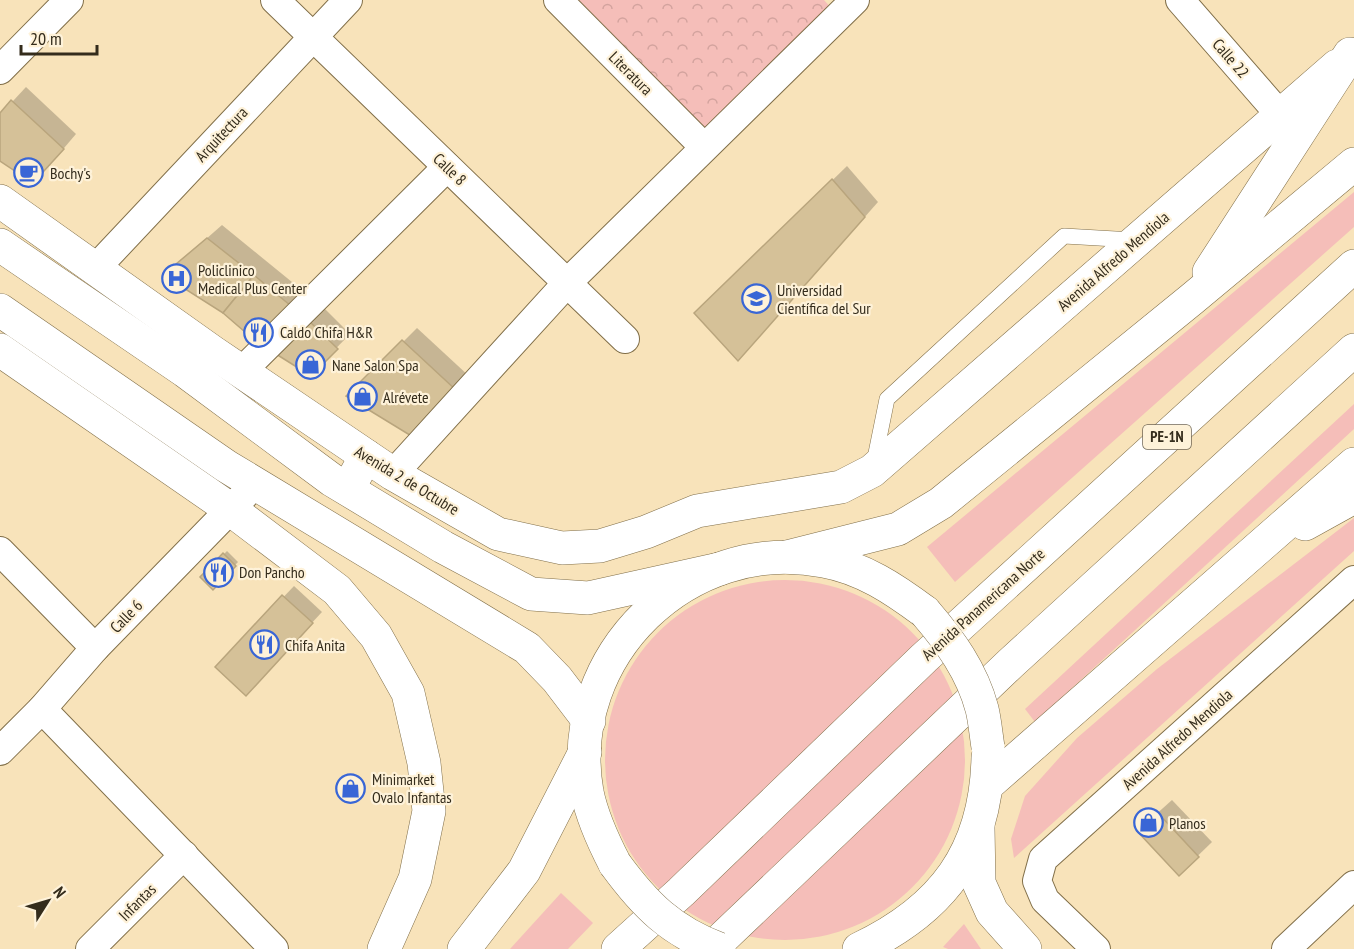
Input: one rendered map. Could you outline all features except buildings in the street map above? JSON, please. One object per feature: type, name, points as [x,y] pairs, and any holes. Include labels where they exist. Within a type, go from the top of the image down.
[{"type":"main road","name":"Avenida Alfredo Mendiola","points":[[872,471],[1352,52]]},
{"type":"main road","points":[[1192,299],[1352,52]]},
{"type":"main road","points":[[0,245],[175,365],[332,480],[443,547],[531,594],[588,598],[753,560],[787,557],[898,529],[941,503],[1354,164]]},
{"type":"main road","name":"Avenida 2 de Octubre","points":[[0,201],[241,372],[366,456],[498,534],[562,548],[600,546],[646,532],[697,511],[841,487],[872,471]]},
{"type":"main road","name":"Avenida Panamericana Norte","points":[[618,949],[689,884],[924,658],[1354,266]]},
{"type":"main road","points":[[0,310],[216,460],[527,648],[557,679],[587,736]]},
{"type":"main road","points":[[0,350],[230,509],[338,590],[376,636],[408,693],[424,763],[429,811],[415,879],[384,949]]},
{"type":"main road","points":[[711,949],[1011,663],[1354,350]]},
{"type":"main road","points":[[348,489],[366,456]]},
{"type":"main road","points":[[987,785],[1354,464]]},
{"type":"main road","points":[[1250,554],[1354,497]]},
{"type":"main road","points":[[787,557],[825,561],[861,572],[895,589],[925,612],[950,641],[969,674],[982,710],[988,747],[987,785],[978,828],[979,883],[992,912],[1026,949]]},
{"type":"main road","points":[[719,568],[657,603],[632,629],[612,658],[597,690],[587,736],[587,791],[598,829],[615,864],[638,895],[667,921],[700,942],[720,949]]},
{"type":"main road","points":[[464,949],[524,871],[587,736]]},
{"type":"main road","points":[[859,949],[889,935],[918,915],[943,889],[963,860],[978,828]]},
{"type":"street","points":[[0,70],[69,0]]},
{"type":"street","name":"Calle 8","points":[[275,0],[625,339]]},
{"type":"street","name":"Arquitectura","points":[[95,269],[348,0]]},
{"type":"street","name":"Literatura","points":[[558,0],[704,147]]},
{"type":"street","name":"Calle 22","points":[[1180,0],[1281,116]]},
{"type":"street","points":[[393,474],[567,283],[844,4]]},
{"type":"street","points":[[241,372],[447,167]]},
{"type":"street","name":"Calle 6","points":[[0,750],[42,709],[95,648],[255,484]]},
{"type":"street","points":[[0,551],[95,648]]},
{"type":"street","name":"Avenida Alfredo Mendiola","points":[[1096,949],[1045,900],[1037,881],[1043,859],[1354,580]]},
{"type":"street","points":[[42,709],[274,949]]},
{"type":"street","name":"Infantas","points":[[90,949],[184,855]]},
{"type":"street","points":[[1286,949],[1354,885]]},
{"type":"lane","points":[[872,471],[886,399],[1064,236],[1136,241]]},
{"type":"green space","points":[[570,0],[824,0],[833,10],[704,137]]},
{"type":"green space","points":[[1354,192],[1354,227],[955,582],[927,547]]},
{"type":"green space","points":[[1354,404],[1354,429],[1035,722],[1025,709]]},
{"type":"green space","points":[[1354,518],[1354,551],[1014,858],[1011,839],[1025,796],[1077,738],[1157,669]]},
{"type":"green space","points":[[767,580],[803,580],[854,593],[885,610],[913,632],[935,660],[952,691],[962,725],[965,760],[962,795],[952,829],[935,860],[913,888],[885,910],[854,927],[803,940],[767,940],[733,933],[700,919],[671,900],[645,874],[626,845],[612,812],[605,778],[605,742],[612,708],[626,675],[645,646],[671,620],[700,601],[733,587]]},
{"type":"green space","points":[[561,893],[593,923],[568,949],[510,949]]},
{"type":"green space","points":[[964,924],[981,949],[943,947]]},
{"type":"place","name":"Bochy's","points":[[29,173]]},
{"type":"place","name":"Policlinico Medical Plus Center","points":[[177,279]]},
{"type":"place","name":"Universidad Científica del Sur","points":[[756,299]]},
{"type":"place","name":"Caldo Chifa H&R","points":[[259,332]]},
{"type":"place","name":"Nane Salon Spa","points":[[311,365]]},
{"type":"place","name":"Alrévete","points":[[362,397]]},
{"type":"place","name":"Don Pancho","points":[[218,572]]},
{"type":"place","name":"Chifa Anita","points":[[264,645]]},
{"type":"place","name":"Minimarket Ovalo Infantas","points":[[351,788]]},
{"type":"place","name":"Planos","points":[[1148,823]]}]
